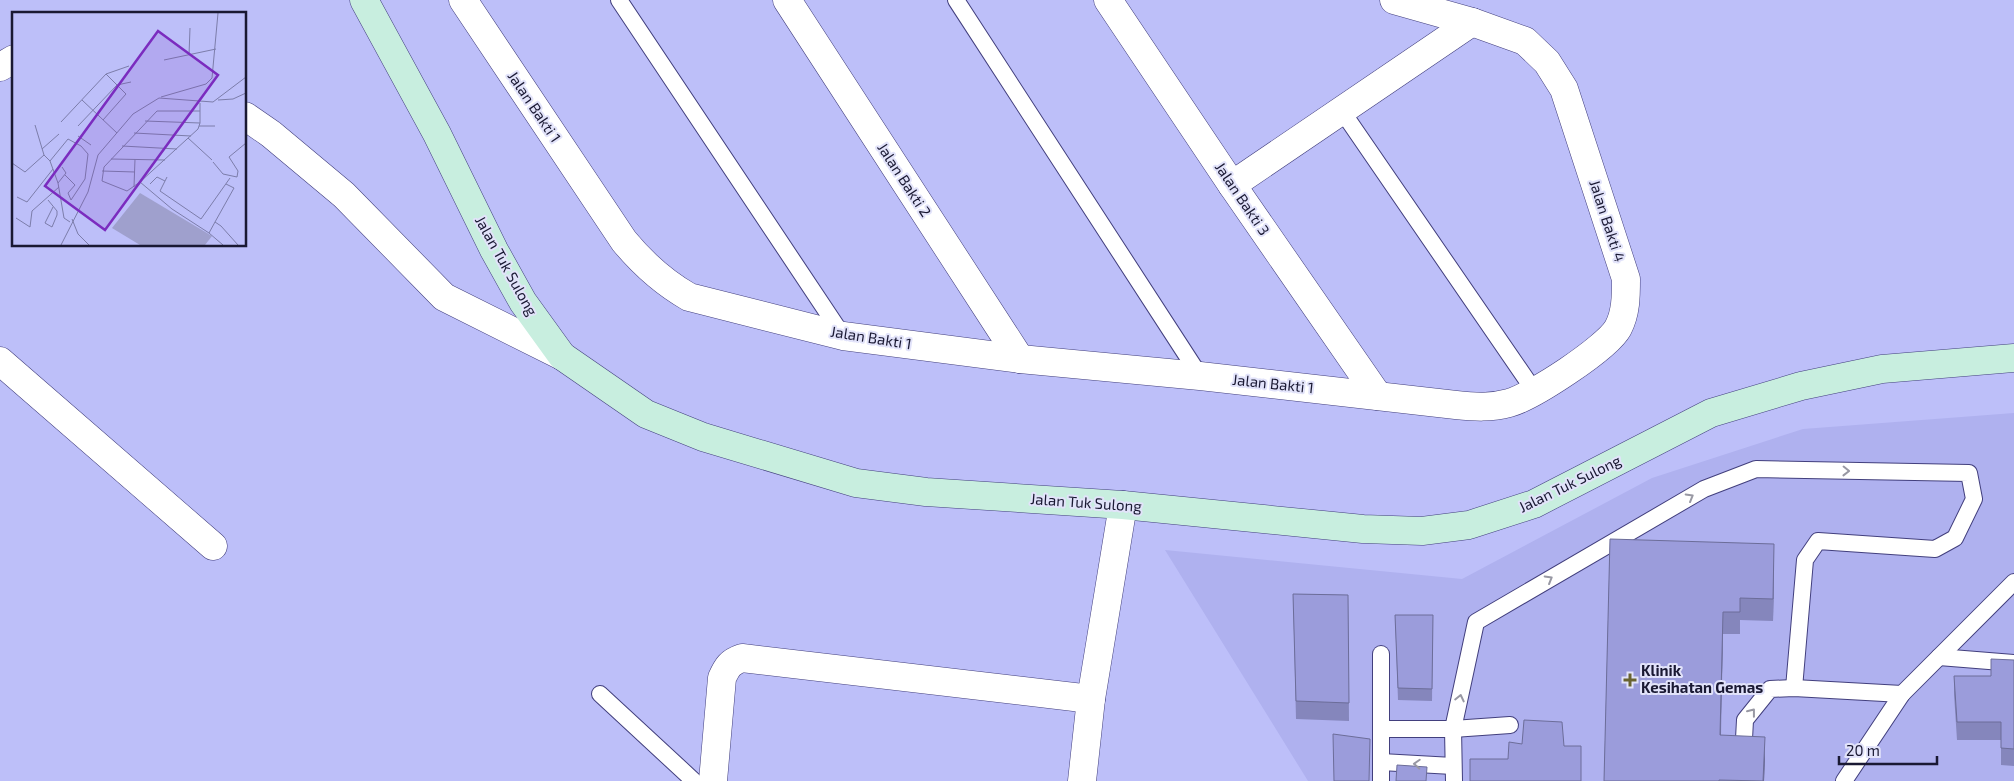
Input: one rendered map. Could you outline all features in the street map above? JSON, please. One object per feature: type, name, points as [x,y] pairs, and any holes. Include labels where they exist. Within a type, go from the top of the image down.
[{"type":"street","name":"Jalan Tuk Sulong","points":[[364,0],[437,134],[494,250],[523,302],[562,356],[646,414],[703,437],[856,483],[926,492],[1123,505],[1363,529],[1422,531],[1468,524],[1534,504],[1711,413],[1801,386],[1882,369],[2014,358]]},
{"type":"street","name":"Jalan Bakti 1","points":[[463,0],[624,241],[642,262],[669,286],[689,297],[842,336],[1020,359],[1200,376],[1430,402]]},
{"type":"street","name":"Jalan Bakti 2","points":[[787,0],[1020,359]]},
{"type":"street","name":"Jalan Bakti 3","points":[[1108,0],[1232,185],[1378,396]]},
{"type":"street","name":"Jalan Bakti 4","points":[[1401,2],[1472,22],[1525,41],[1547,62],[1564,90],[1626,279],[1626,303],[1618,329],[1602,346],[1535,392],[1511,403],[1488,408],[1430,402]]},
{"type":"street","points":[[1232,185],[1472,22]]},
{"type":"street","points":[[0,67],[12,60]]},
{"type":"street","points":[[246,117],[271,134],[344,195],[444,297],[562,356]]},
{"type":"street","points":[[5,373],[213,546]]},
{"type":"street","points":[[1082,781],[1091,699],[1123,505]]},
{"type":"street","points":[[713,781],[722,678],[726,667],[733,661],[742,658],[1091,699]]},
{"type":"lane","points":[[619,0],[842,336]]},
{"type":"lane","points":[[956,0],[1200,376]]},
{"type":"lane","points":[[1342,111],[1535,392]]},
{"type":"lane","points":[[1381,762],[1454,774],[1453,730],[1476,622],[1704,489],[1756,469],[1969,473],[1974,499],[1955,538],[1935,549],[1818,541],[1804,560],[1794,688]]},
{"type":"lane","points":[[1844,781],[1902,694],[2014,582]]},
{"type":"lane","points":[[1381,654],[1381,781]]},
{"type":"lane","points":[[1939,657],[2014,663]]},
{"type":"lane","points":[[1743,758],[1745,720],[1770,689],[1794,688],[1902,694]]},
{"type":"lane","points":[[600,694],[694,781]]},
{"type":"lane","points":[[1381,729],[1453,730],[1510,726]]},
{"type":"shaded area","name":"Klinik Kesihatan Gemas","points":[[2014,413],[2014,781],[1308,781],[1165,550],[1462,579],[1652,478],[1803,429]]},
{"type":"building","points":[[1610,539],[1774,544],[1773,599],[1740,598],[1740,612],[1723,612],[1720,735],[1765,737],[1763,781],[1604,781]]},
{"type":"building","points":[[1293,594],[1348,595],[1349,703],[1296,701]]},
{"type":"building","points":[[1395,615],[1433,615],[1432,689],[1398,688]]},
{"type":"building","points":[[1991,659],[2014,660],[2014,749],[2001,748],[2001,722],[1957,722],[1954,676],[1991,676]]},
{"type":"building","points":[[1524,720],[1562,722],[1564,746],[1581,746],[1581,781],[1470,781],[1470,759],[1508,759],[1509,742],[1522,744]]},
{"type":"building","points":[[1333,734],[1370,739],[1369,781],[1334,781]]},
{"type":"building","points":[[1397,765],[1427,767],[1426,781],[1396,781]]},
{"type":"place","name":"Klinik Kesihatan Gemas","points":[[1630,680]]}]
